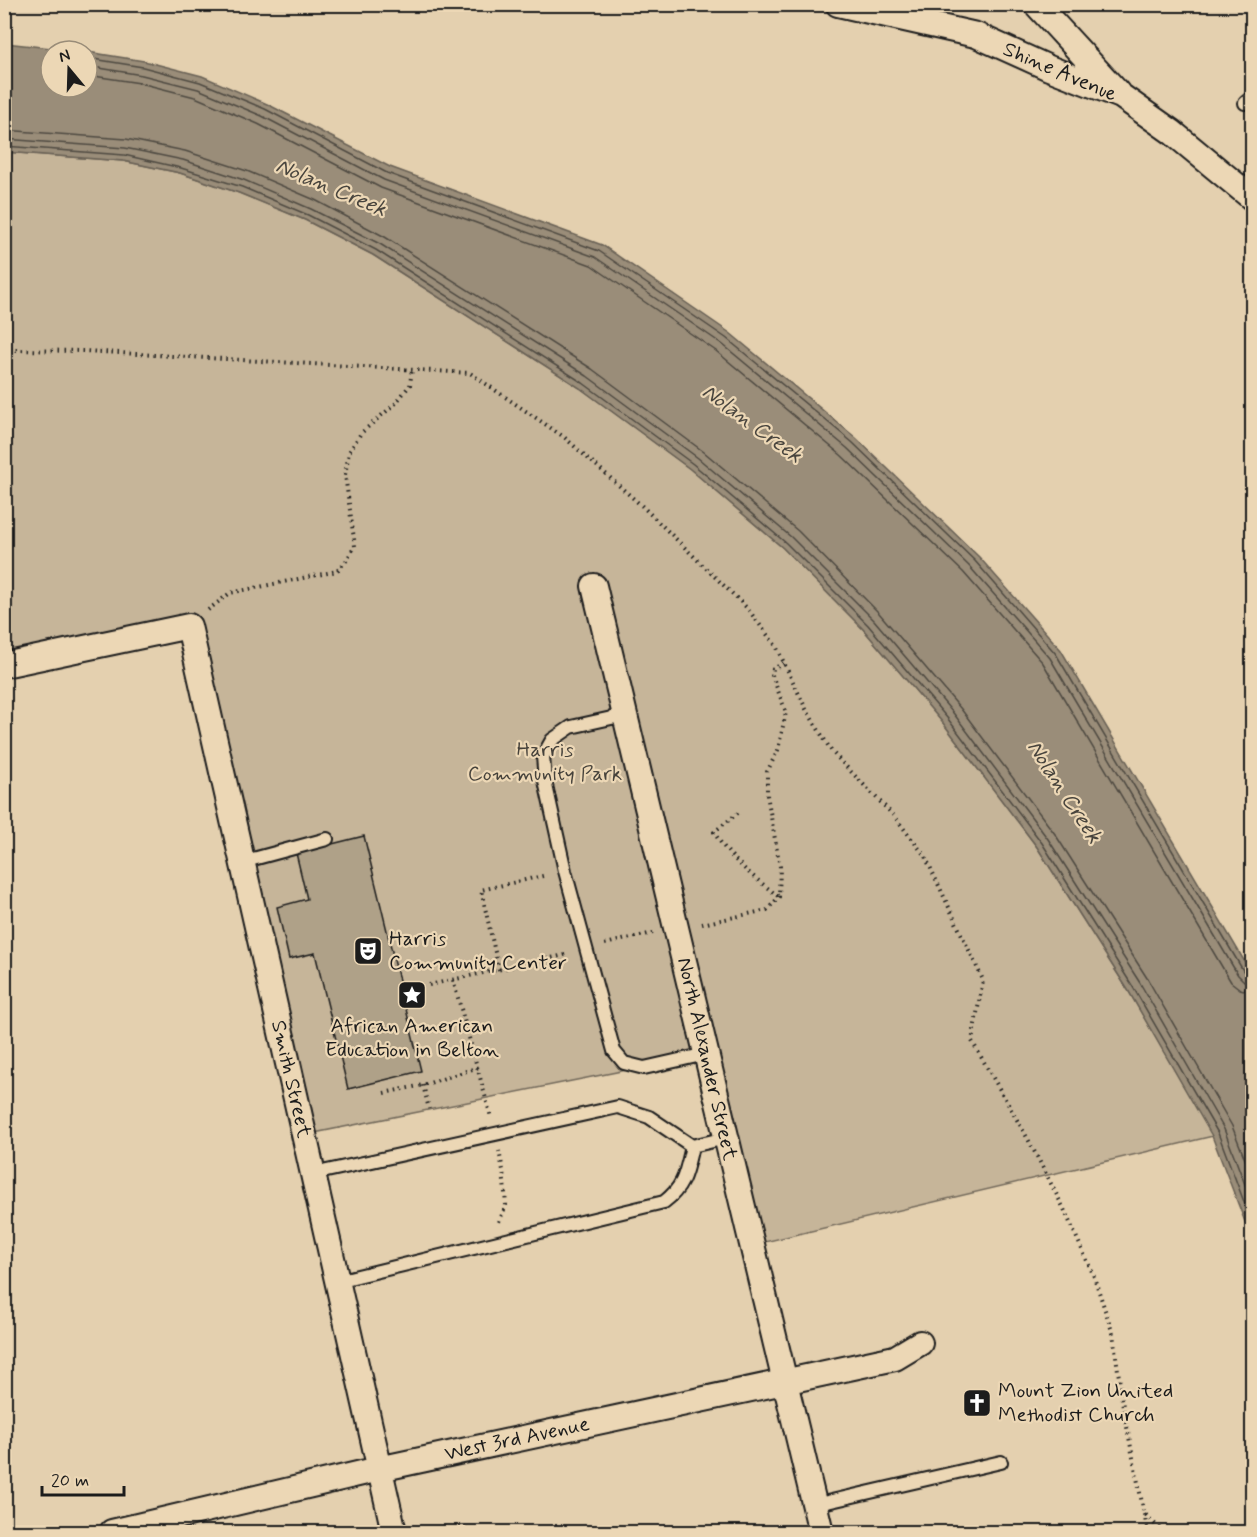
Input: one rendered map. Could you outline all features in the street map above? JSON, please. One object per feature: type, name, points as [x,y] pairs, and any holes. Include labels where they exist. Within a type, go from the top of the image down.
[{"type":"street","name":"Shine Avenue","points":[[838,4],[976,35],[1049,68],[1121,96],[1172,132],[1252,198]]},
{"type":"street","points":[[1036,4],[1121,96]]},
{"type":"street","name":"North Alexander Street","points":[[594,586],[821,1533]]},
{"type":"street","points":[[4,665],[189,626]]},
{"type":"street","name":"Smith Street","points":[[189,626],[394,1533]]},
{"type":"street","name":"West 3rd Avenue","points":[[112,1533],[380,1469],[895,1358],[920,1343]]},
{"type":"lane","points":[[625,715],[570,727],[552,740],[543,756],[545,780],[565,871],[614,1051],[624,1063],[644,1068],[706,1054]]},
{"type":"lane","points":[[242,862],[327,839]]},
{"type":"lane","points":[[313,1174],[618,1107],[650,1117],[692,1146],[726,1138]]},
{"type":"lane","points":[[337,1281],[664,1202],[676,1193],[686,1172],[692,1146]]},
{"type":"lane","points":[[814,1505],[1001,1462]]},
{"type":"path","points":[[4,347],[14,350],[85,351],[470,373],[564,437],[675,537],[747,608],[776,646],[806,709],[832,752],[894,816],[925,856],[983,980],[972,1041],[1029,1139],[1093,1274],[1113,1334],[1123,1407],[1148,1533]]},
{"type":"path","points":[[189,626],[230,593],[337,571],[346,561],[354,546],[345,475],[349,453],[361,433],[395,404],[410,385],[412,368]]},
{"type":"path","points":[[738,813],[714,832],[723,847],[749,873],[779,897]]},
{"type":"path","points":[[499,970],[481,890],[565,871]]},
{"type":"path","points":[[453,980],[479,1067],[503,1170],[506,1205],[489,1245]]},
{"type":"path","points":[[384,1094],[423,1085],[479,1067]]},
{"type":"path","points":[[423,1085],[429,1109]]},
{"type":"path","points":[[1144,1514],[1163,1533]]},
{"type":"green space","name":"Harris Community Park","points":[[5,152],[123,161],[180,173],[239,193],[305,220],[373,255],[580,388],[690,469],[783,548],[863,629],[943,723],[1037,847],[1128,990],[1213,1136],[752,1245],[706,1054],[304,1135],[189,626],[5,651]]},
{"type":"water","name":"Nolan Creek","points":[[5,43],[39,47],[39,99],[99,99],[99,54],[144,61],[202,76],[267,104],[390,167],[602,245],[730,333],[856,438],[979,557],[1061,650],[1252,974],[1252,1240],[1212,1136],[1128,990],[1037,847],[943,723],[863,629],[783,548],[690,469],[580,388],[373,255],[305,220],[239,193],[180,173],[123,161],[5,152]]},
{"type":"building","points":[[364,836],[421,1071],[348,1089],[315,953],[289,959],[277,907],[307,899],[296,853]]},
{"type":"place","name":"Harris Community Center","points":[[368,951]]},
{"type":"place","name":"African American Education in Belton","points":[[412,995]]},
{"type":"place","name":"Mount Zion United Methodist Church","points":[[977,1403]]}]
